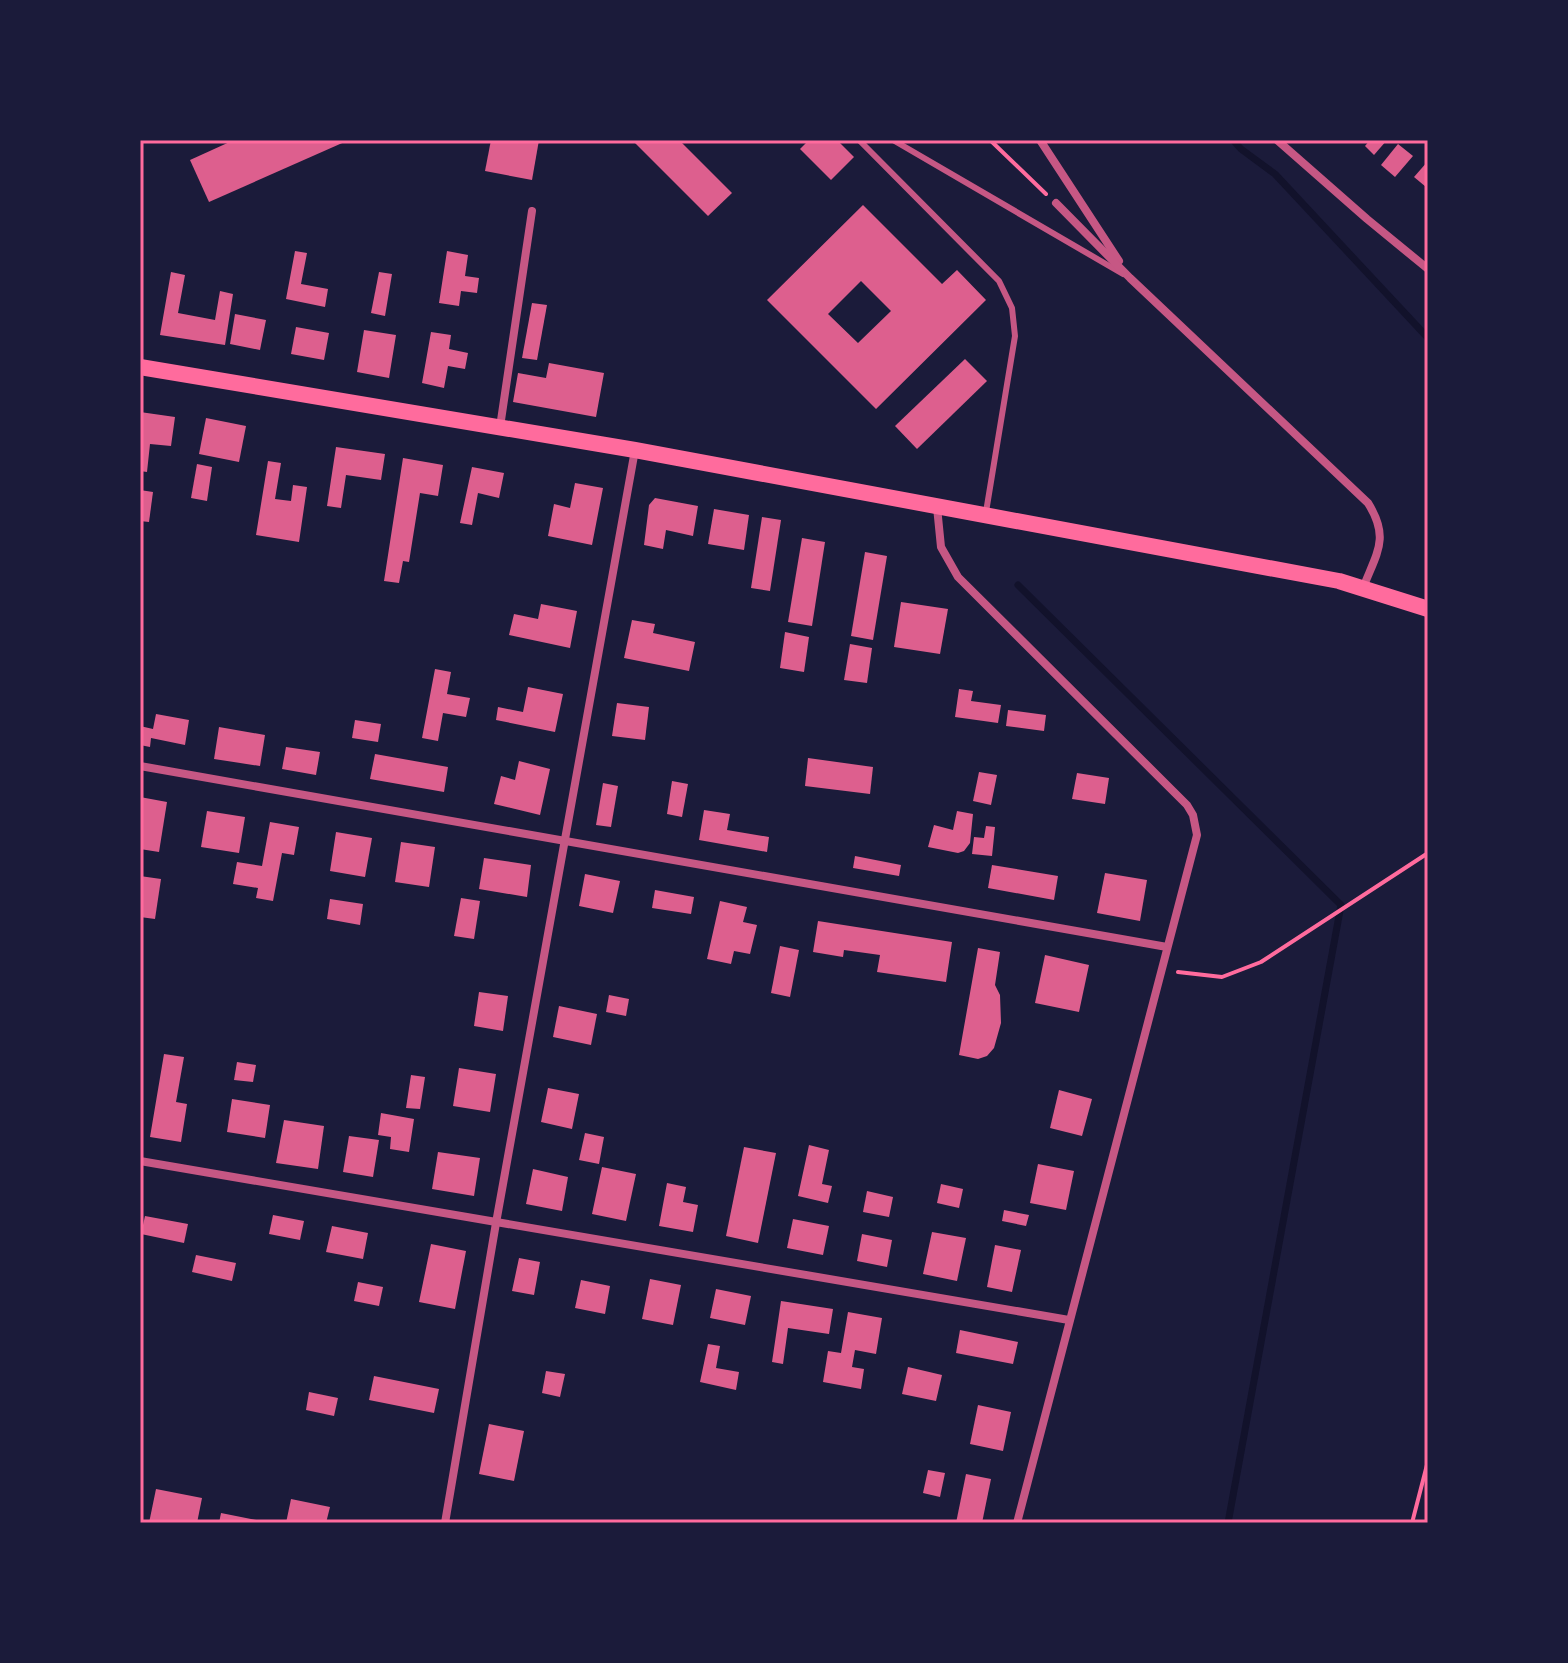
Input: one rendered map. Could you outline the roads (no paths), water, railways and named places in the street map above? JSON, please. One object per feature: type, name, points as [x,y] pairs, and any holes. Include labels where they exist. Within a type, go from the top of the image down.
[{"type":"main road","points":[[140,367],[635,450],[985,515],[1363,588],[1428,609]]},
{"type":"street","points":[[1040,140],[1130,278]]},
{"type":"street","points":[[1277,140],[1428,269]]},
{"type":"street","points":[[1056,203],[1130,278],[1368,503],[1379,520],[1381,540],[1363,588]]},
{"type":"street","points":[[500,427],[532,211]]},
{"type":"street","points":[[445,1523],[635,450]]},
{"type":"street","points":[[944,508],[941,547],[958,577],[1187,805],[1193,815],[1197,835],[1017,1523]]},
{"type":"street","points":[[140,766],[1167,947]]},
{"type":"street","points":[[140,1161],[1069,1320]]},
{"type":"lane","points":[[859,140],[999,281],[1012,308],[1015,336],[1012,362],[985,515]]},
{"type":"lane","points":[[893,140],[1130,278]]},
{"type":"waterway","points":[[1233,140],[1275,174],[1428,338]]},
{"type":"waterway","points":[[1018,585],[1341,905],[1228,1523]]}]
